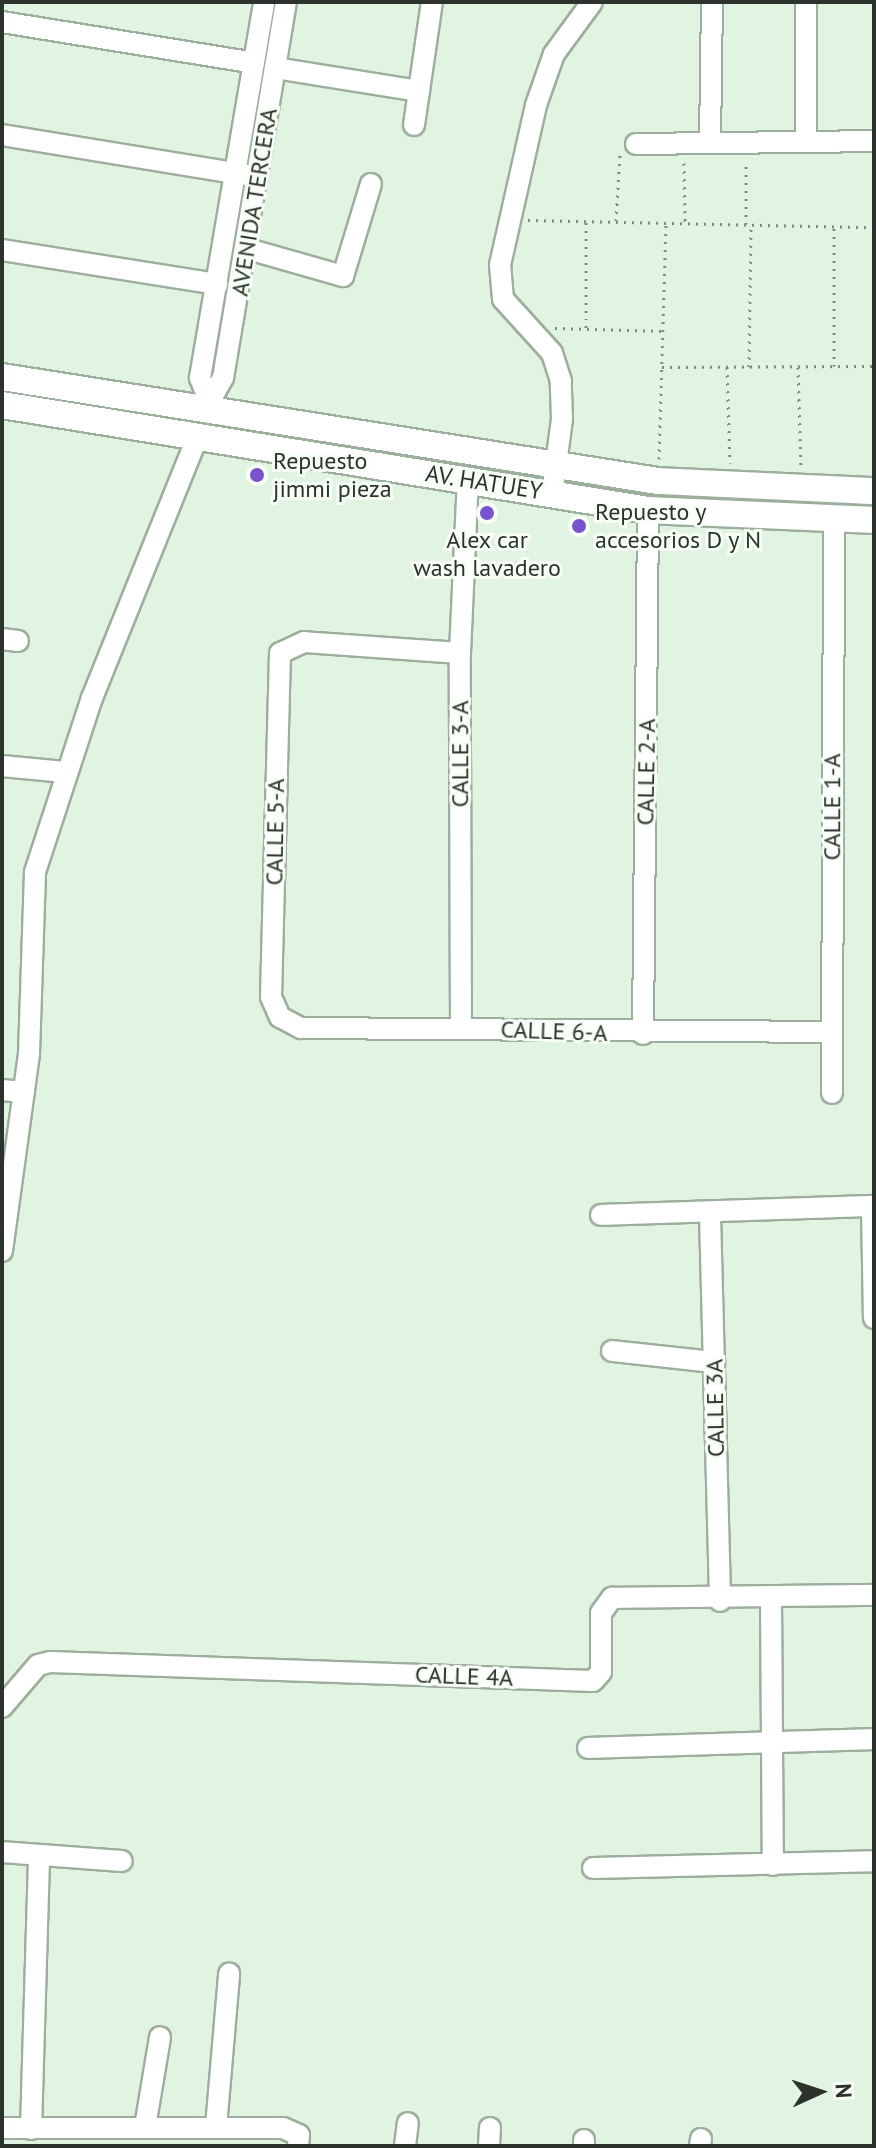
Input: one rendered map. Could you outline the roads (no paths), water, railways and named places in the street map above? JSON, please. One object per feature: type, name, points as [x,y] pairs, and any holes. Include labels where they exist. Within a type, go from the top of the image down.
[{"type":"main road","name":"AV. HATUEY","points":[[2,377],[206,404],[556,467],[658,481],[874,491]]},
{"type":"main road","name":"AV. HATUEY","points":[[2,405],[648,510],[874,520]]},
{"type":"street","name":"AVENIDA TERCERA","points":[[206,404],[223,378],[259,177],[265,66],[264,2]]},
{"type":"street","name":"AVENIDA TERCERA","points":[[206,404],[200,378],[237,174],[265,66],[286,2]]},
{"type":"street","points":[[414,125],[432,2]]},
{"type":"street","points":[[552,494],[561,381],[552,353],[532,328],[513,312],[501,290],[509,219],[554,54],[592,2]]},
{"type":"street","points":[[710,143],[712,2]]},
{"type":"street","points":[[806,2],[806,141]]},
{"type":"street","points":[[2,22],[419,91]]},
{"type":"street","points":[[2,135],[259,177]]},
{"type":"street","points":[[636,144],[874,141]]},
{"type":"street","points":[[248,249],[343,276],[371,184]]},
{"type":"street","points":[[2,250],[217,284]]},
{"type":"street","points":[[2,1251],[24,1092],[35,872],[65,772],[198,436]]},
{"type":"street","name":"CALLE 3-A","points":[[461,1028],[460,653],[468,480]]},
{"type":"street","name":"CALLE 2-A","points":[[643,1034],[648,510]]},
{"type":"street","name":"CALLE 1-A","points":[[832,1093],[834,520]]},
{"type":"street","name":"CALLE 5-A","points":[[280,1017],[271,997],[279,664],[286,647],[304,642],[460,653]]},
{"type":"street","points":[[2,766],[65,772]]},
{"type":"street","name":"CALLE 6-A","points":[[280,1017],[301,1028],[461,1028],[643,1034],[830,1032]]},
{"type":"street","points":[[2,1090],[24,1092]]},
{"type":"street","points":[[601,1215],[710,1215],[873,1206],[874,1318]]},
{"type":"street","name":"CALLE 3A","points":[[710,1215],[720,1601]]},
{"type":"street","points":[[612,1351],[714,1362]]},
{"type":"street","name":"CALLE 4A","points":[[2,1707],[38,1665],[50,1662],[593,1681],[601,1672],[601,1613],[606,1601],[619,1597],[720,1601],[874,1595]]},
{"type":"street","points":[[771,1599],[769,1743],[773,1865]]},
{"type":"street","points":[[588,1748],[874,1739]]},
{"type":"street","points":[[2,1852],[122,1861]]},
{"type":"street","points":[[31,2129],[39,1857]]},
{"type":"street","points":[[593,1868],[874,1861]]},
{"type":"street","points":[[216,2127],[229,1974]]},
{"type":"street","points":[[145,2127],[160,2037]]},
{"type":"street","points":[[405,2146],[408,2123]]},
{"type":"street","points":[[5,2134],[31,2129],[283,2128],[299,2135],[298,2146]]},
{"type":"place","name":"Repuesto jimmi pieza","points":[[257,475]]},
{"type":"place","name":"Alex car wash lavadero","points":[[487,513]]},
{"type":"place","name":"Repuesto y accesorios D y N","points":[[579,526]]}]
